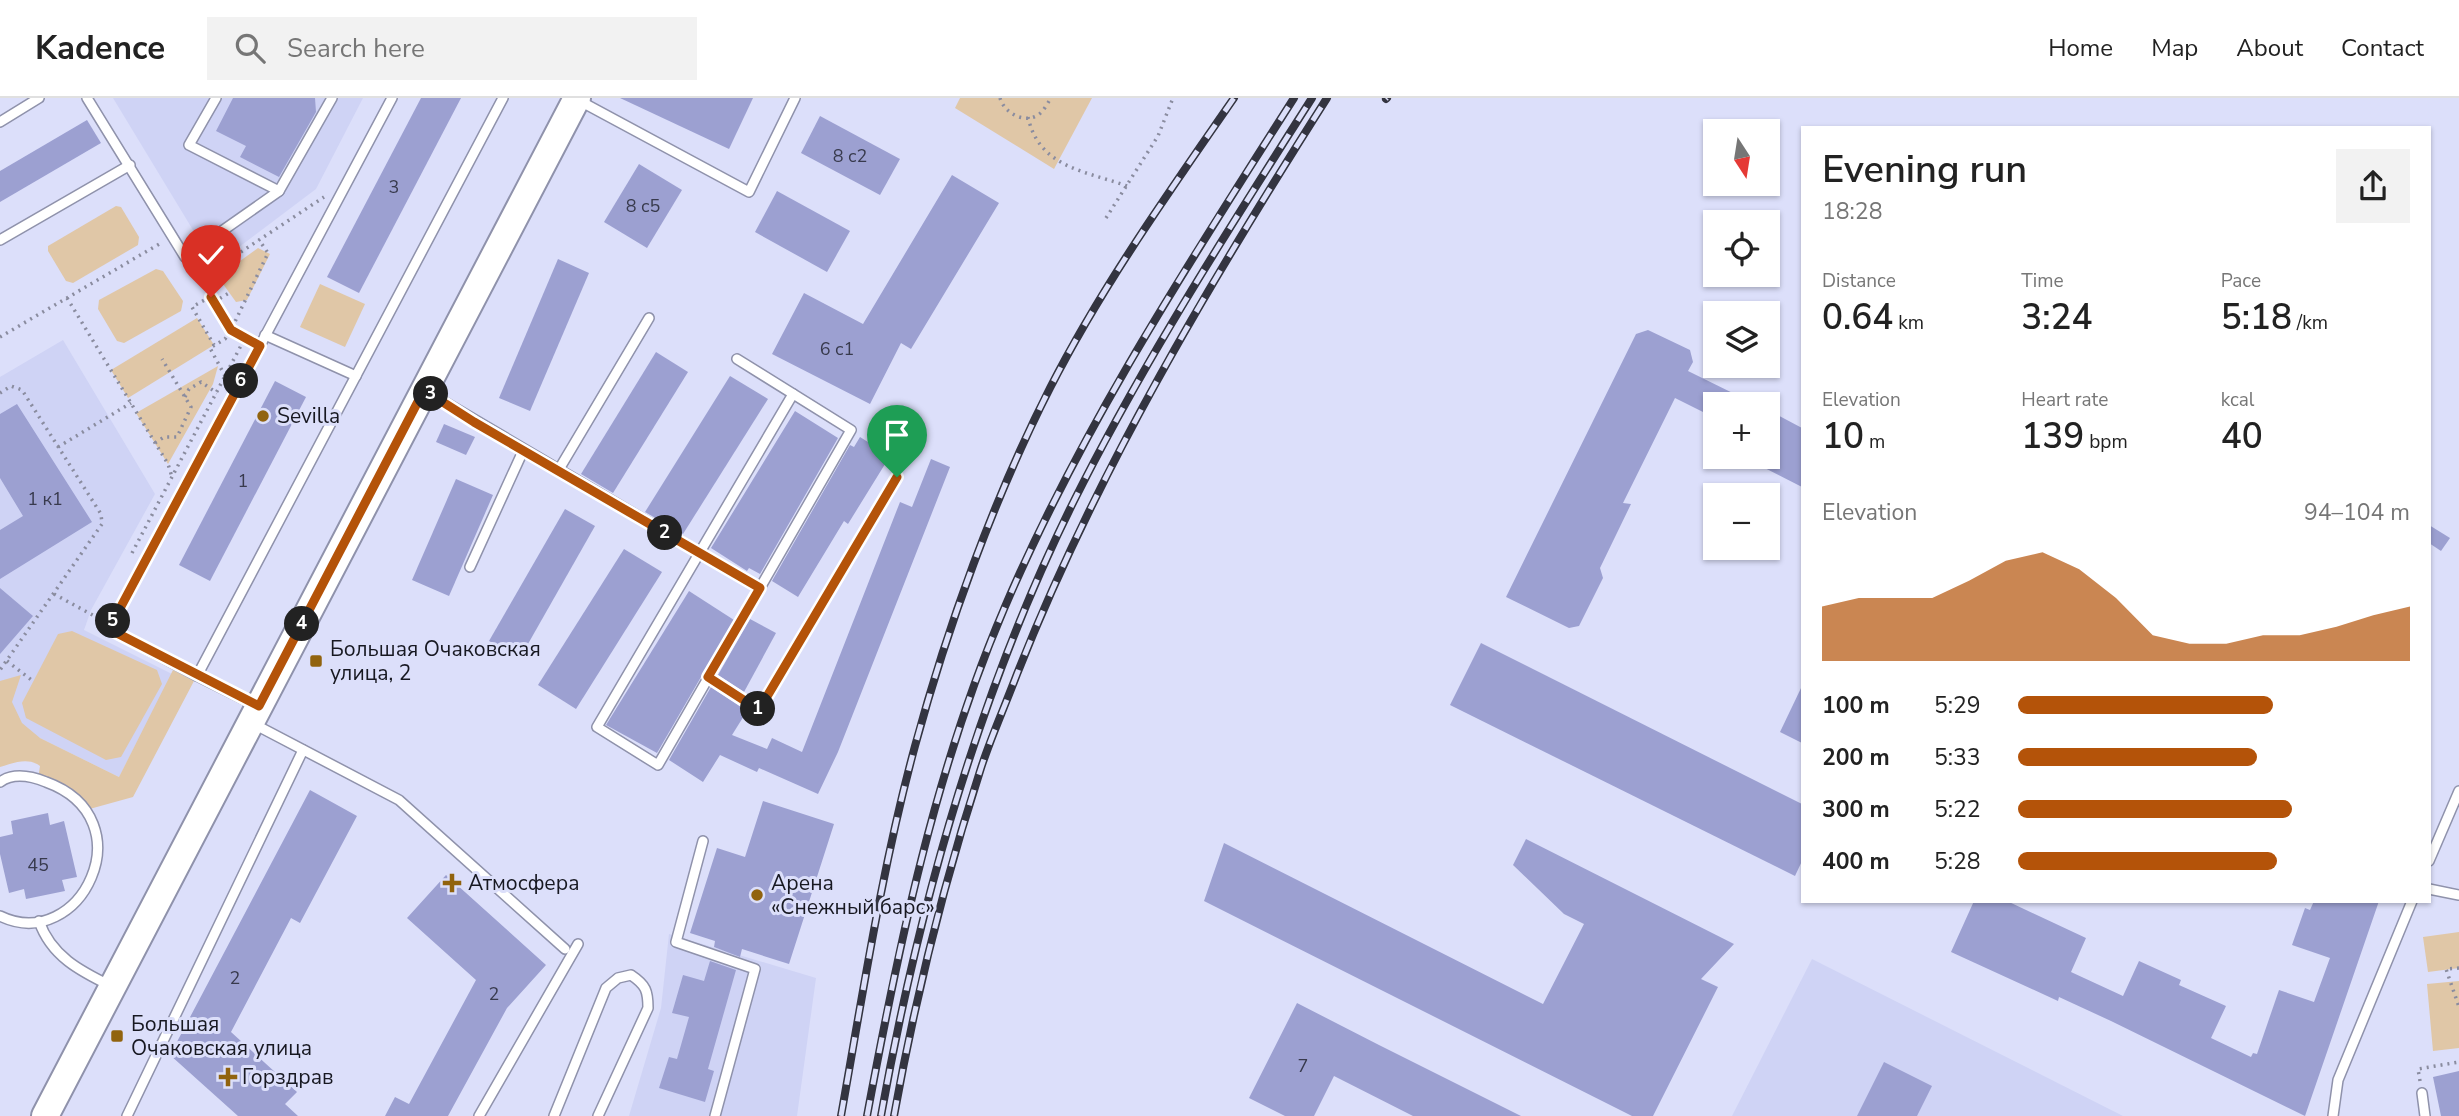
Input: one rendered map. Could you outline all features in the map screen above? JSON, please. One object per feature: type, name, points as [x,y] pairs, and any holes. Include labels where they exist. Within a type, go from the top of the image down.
[{"type":"street","points":[[46,1116],[577,99]]},
{"type":"lane","points":[[0,122],[39,98]]},
{"type":"lane","points":[[87,98],[185,257],[279,191],[332,98]]},
{"type":"lane","points":[[216,98],[190,145],[279,191]]},
{"type":"lane","points":[[392,98],[109,629],[197,676],[303,750],[407,806],[565,949]]},
{"type":"lane","points":[[197,676],[503,98]]},
{"type":"lane","points":[[577,99],[749,192],[795,98]]},
{"type":"lane","points":[[0,240],[130,165]]},
{"type":"lane","points":[[558,471],[649,318]]},
{"type":"lane","points":[[265,335],[356,376]]},
{"type":"lane","points":[[737,359],[851,430],[658,765],[597,727],[697,552],[793,394]]},
{"type":"lane","points":[[424,390],[523,451],[760,588]]},
{"type":"lane","points":[[470,567],[523,451]]},
{"type":"lane","points":[[708,677],[759,710],[897,477]]},
{"type":"lane","points":[[127,1116],[303,750]]},
{"type":"lane","points":[[0,782],[7,778],[29,775],[52,784],[71,796],[86,810],[99,846],[90,884],[66,911],[39,921],[9,920],[0,916]]},
{"type":"lane","points":[[2431,856],[2459,791]]},
{"type":"lane","points":[[703,841],[676,943],[755,969],[715,1116]]},
{"type":"lane","points":[[2431,889],[2459,895]]},
{"type":"lane","points":[[2333,1116],[2338,1080],[2411,903]]},
{"type":"lane","points":[[39,921],[43,932],[66,962],[113,987]]},
{"type":"lane","points":[[479,1116],[578,944]]},
{"type":"lane","points":[[554,1116],[606,988],[618,978],[631,975],[643,983],[648,992],[648,1008],[598,1116]]},
{"type":"lane","points":[[2422,1093],[2425,1116]]},
{"type":"path","points":[[1000,98],[1008,112],[1028,117],[1040,114],[1051,98]]},
{"type":"path","points":[[1106,218],[1158,136],[1173,98]]},
{"type":"path","points":[[1028,117],[1038,147],[1080,173],[1100,176],[1127,186]]},
{"type":"path","points":[[200,279],[326,196]]},
{"type":"path","points":[[0,337],[172,237]]},
{"type":"path","points":[[225,376],[210,348],[225,339],[231,330],[268,253],[260,240]]},
{"type":"path","points":[[185,257],[231,330],[260,346]]},
{"type":"path","points":[[214,302],[229,293]]},
{"type":"path","points":[[211,297],[192,307],[214,345]]},
{"type":"path","points":[[67,298],[155,443],[172,477]]},
{"type":"path","points":[[241,345],[245,338]]},
{"type":"path","points":[[155,443],[164,437],[177,437],[191,407],[162,359]]},
{"type":"path","points":[[185,397],[190,389],[201,382],[216,393]]},
{"type":"path","points":[[0,393],[10,386],[22,390],[101,514],[102,523],[0,670]]},
{"type":"path","points":[[58,447],[131,403]]},
{"type":"path","points":[[54,594],[98,618]]},
{"type":"path","points":[[7,662],[34,681]]},
{"type":"path","points":[[2459,968],[2446,969],[2459,1007]]},
{"type":"path","points":[[2422,1093],[2417,1069],[2459,1062]]},
{"type":"shaded area","points":[[113,98],[363,98],[316,189],[219,262],[196,235]]},
{"type":"shaded area","points":[[960,98],[1092,98],[1054,169],[955,108]]},
{"type":"shaded area","points":[[116,206],[121,207],[139,237],[138,245],[73,283],[66,281],[48,251],[48,246]]},
{"type":"shaded area","points":[[258,248],[270,254],[247,300],[236,302],[218,277]]},
{"type":"shaded area","points":[[156,269],[163,271],[183,301],[181,311],[124,343],[117,341],[98,309],[99,300]]},
{"type":"shaded area","points":[[320,284],[365,304],[345,347],[300,327]]},
{"type":"shaded area","points":[[197,318],[214,345],[128,398],[111,370]]},
{"type":"shaded area","points":[[63,340],[155,494],[91,610],[84,630],[172,674],[119,777],[40,738],[0,724],[0,377]]},
{"type":"shaded area","points":[[218,366],[213,384],[168,464],[136,413]]},
{"type":"shaded area","points":[[72,631],[157,670],[162,684],[121,757],[106,760],[26,718],[22,703],[58,634]]},
{"type":"shaded area","points":[[173,670],[194,681],[133,797],[86,810],[38,779],[40,766],[35,763],[20,762],[0,767],[0,681],[21,675],[12,702],[22,723],[40,738],[119,777]]},
{"type":"shaded area","points":[[2459,932],[2459,968],[2428,972],[2423,937]]},
{"type":"shaded area","points":[[669,934],[816,978],[797,1116],[629,1116],[661,1008]]},
{"type":"shaded area","points":[[1812,959],[2123,1116],[1732,1116]]},
{"type":"shaded area","points":[[2459,981],[2459,1048],[2433,1051],[2427,984]]},
{"type":"building","points":[[233,98],[315,98],[316,112],[279,177],[240,157],[246,146],[216,131]]},
{"type":"building","points":[[421,98],[461,98],[359,293],[327,277]]},
{"type":"building","points":[[620,98],[753,98],[729,149]]},
{"type":"building","points":[[820,116],[900,159],[880,195],[801,153]]},
{"type":"building","points":[[87,120],[101,143],[0,202],[0,171]]},
{"type":"building","points":[[639,164],[682,190],[647,248],[604,222]]},
{"type":"building","points":[[952,175],[999,203],[911,349],[901,343],[870,404],[772,354],[804,293],[863,324]]},
{"type":"building","points":[[777,191],[850,231],[827,272],[755,232]]},
{"type":"building","points":[[558,259],[589,273],[530,411],[499,398]]},
{"type":"building","points":[[1648,330],[1690,350],[1693,362],[1688,371],[1731,392],[1703,392],[1703,412],[1675,398],[1623,503],[1631,504],[1600,568],[1603,578],[1579,626],[1569,628],[1506,597],[1636,334]]},
{"type":"building","points":[[656,352],[688,372],[613,493],[581,474]]},
{"type":"building","points":[[730,376],[768,399],[683,534],[645,512]]},
{"type":"building","points":[[275,381],[306,397],[210,581],[179,565]]},
{"type":"building","points":[[17,404],[92,522],[0,579],[0,530],[23,516],[0,478],[0,414]]},
{"type":"building","points":[[795,411],[838,438],[760,574],[749,568],[747,571],[711,548]]},
{"type":"building","points":[[1780,416],[1801,427],[1801,486],[1767,469],[1780,469]]},
{"type":"building","points":[[444,424],[475,437],[466,455],[436,442]]},
{"type":"building","points":[[860,437],[890,456],[848,524],[844,521],[798,597],[772,581],[850,445],[854,447]]},
{"type":"building","points":[[931,459],[950,467],[838,752],[818,794],[759,768],[757,772],[720,755],[703,782],[669,760],[711,687],[747,711],[732,735],[767,749],[772,738],[802,752],[900,502],[912,507]]},
{"type":"building","points":[[456,479],[493,495],[449,596],[412,580]]},
{"type":"building","points":[[565,509],[595,526],[520,658],[489,641]]},
{"type":"building","points":[[2431,526],[2450,538],[2441,551],[2431,544]]},
{"type":"building","points":[[624,549],[662,572],[576,709],[538,685]]},
{"type":"building","points":[[0,588],[33,616],[0,654]]},
{"type":"building","points":[[689,591],[734,620],[657,753],[606,725]]},
{"type":"building","points":[[750,619],[776,633],[744,692],[718,675]]},
{"type":"building","points":[[1481,643],[1801,803],[1801,863],[1795,876],[1450,705]]},
{"type":"building","points":[[1801,688],[1801,742],[1780,732]]},
{"type":"building","points":[[310,790],[357,816],[300,923],[291,918],[231,1032],[297,1092],[285,1104],[298,1116],[238,1116],[170,1055]]},
{"type":"building","name":"Арена «Снежный барс»","points":[[763,801],[834,824],[789,964],[742,949],[740,957],[714,947],[715,941],[690,933],[717,848],[745,857]]},
{"type":"building","points":[[48,813],[50,825],[64,821],[77,877],[62,880],[65,891],[26,899],[24,889],[9,893],[0,854],[0,837],[13,834],[11,821]]},
{"type":"building","points":[[1526,839],[1734,944],[1701,979],[1718,987],[1653,1116],[1632,1116],[1204,901],[1224,843],[1543,1004],[1584,924],[1564,914],[1513,865]]},
{"type":"building","points":[[446,875],[546,965],[507,1008],[448,1116],[385,1116],[395,1097],[409,1104],[476,980],[407,918]]},
{"type":"building","points":[[1973,903],[2011,903],[2086,938],[2071,972],[2123,996],[2139,961],[2181,980],[2179,985],[2226,1006],[2211,1038],[2251,1057],[2253,1053],[2257,1054],[2279,990],[2314,1002],[2330,958],[2292,945],[2305,908],[2310,910],[2313,903],[2378,903],[2305,1116],[2111,1021],[2059,997],[2058,1001],[1951,952]]},
{"type":"building","points":[[710,961],[736,970],[708,1069],[714,1071],[705,1102],[659,1088],[669,1057],[677,1059],[689,1017],[672,1013],[683,975],[704,981]]},
{"type":"building","points":[[1297,1003],[1521,1116],[1413,1116],[1334,1076],[1314,1116],[1285,1116],[1249,1098]]},
{"type":"building","points":[[1884,1062],[1932,1086],[1917,1116],[1857,1116]]},
{"type":"building","points":[[2459,1071],[2459,1116],[2441,1116],[2433,1077]]},
{"type":"railway","points":[[841,1116],[874,930],[903,792],[928,701],[973,564],[1029,430],[1070,350],[1137,240],[1234,98]]},
{"type":"railway","points":[[867,1116],[906,922],[939,795],[958,732],[1004,609],[1034,542],[1102,411],[1176,284],[1294,98]]},
{"type":"railway","points":[[881,1116],[935,872],[985,713],[1014,634],[1083,483],[1136,384],[1312,98]]},
{"type":"railway","points":[[894,1116],[911,1028],[955,854],[989,745],[1048,599],[1119,451],[1158,379],[1240,237],[1327,98]]},
{"type":"place","name":"Sevilla","points":[[263,416]]},
{"type":"place","name":"Большая Очаковская улица, 2","points":[[316,661]]},
{"type":"place","name":"Атмосфера","points":[[452,883]]},
{"type":"place","name":"Арена «Снежный барс»","points":[[757,895]]},
{"type":"place","name":"Большая Очаковская улица","points":[[117,1036]]},
{"type":"place","name":"Горздрав","points":[[228,1077]]},
{"type":"route","points":[[211,297],[231,330],[260,346],[109,629],[259,706],[424,390],[474,422],[760,588],[708,677],[759,710],[897,477]]}]
